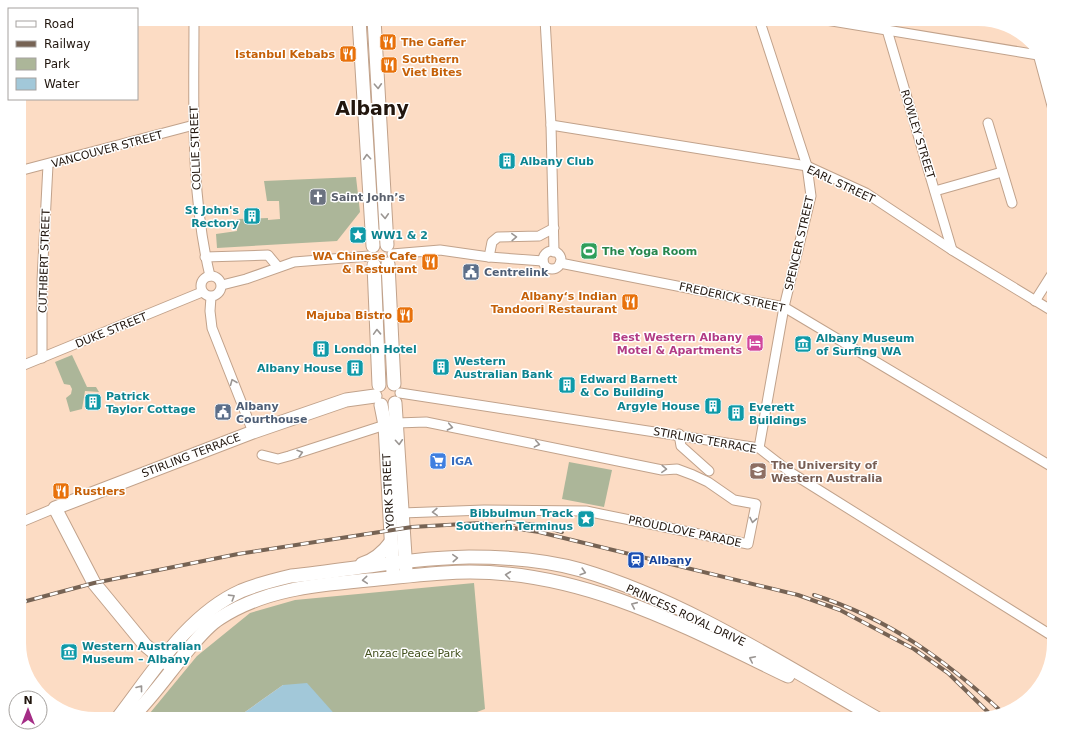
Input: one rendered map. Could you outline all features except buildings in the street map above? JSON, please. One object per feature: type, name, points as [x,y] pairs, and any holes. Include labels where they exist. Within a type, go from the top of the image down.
[{"type":"main road","name":"YORK STREET","points":[[359,26],[378,395],[391,424]]},
{"type":"main road","name":"YORK STREET","points":[[374,26],[396,394],[391,424],[395,513],[399,537],[393,570]]},
{"type":"main road","points":[[380,243],[389,254],[381,266],[372,255],[380,243]]},
{"type":"main road","points":[[386,382],[396,394],[388,406],[378,395],[386,382]]},
{"type":"main road","name":"STIRLING TERRACE","points":[[55,508],[253,432],[346,400],[378,395]]},
{"type":"main road","points":[[55,508],[94,583],[145,645],[173,668]]},
{"type":"main road","points":[[399,537],[417,558],[432,560]]},
{"type":"main road","points":[[399,537],[406,563],[407,576]]},
{"type":"main road","points":[[309,574],[371,561],[399,537]]},
{"type":"main road","name":"PRINCESS ROYAL DRIVE","points":[[136,712],[201,634],[218,619],[253,601],[288,589],[393,570],[406,563],[469,557],[541,562],[580,570],[638,590],[724,638],[864,712]]},
{"type":"main road","name":"PRINCESS ROYAL DRIVE","points":[[122,712],[162,659],[205,615],[240,591],[266,581],[309,574],[393,570],[407,576],[470,572],[503,574],[566,583],[622,600],[724,638]]},
{"type":"street","name":"COLLIE STREET","points":[[194,26],[194,125],[197,210],[205,257],[210,276]]},
{"type":"street","points":[[545,26],[551,125],[554,252]]},
{"type":"street","name":"SPENCER STREET","points":[[759,448],[784,307],[811,196],[807,166],[761,26]]},
{"type":"street","points":[[863,26],[1032,52]]},
{"type":"street","name":"ROWLEY STREET","points":[[885,26],[952,250]]},
{"type":"street","points":[[1041,66],[1046,86]]},
{"type":"street","points":[[988,123],[1012,203]]},
{"type":"street","name":"VANCOUVER STREET","points":[[26,170],[48,165],[194,125]]},
{"type":"street","name":"EARL STREET","points":[[551,125],[807,166],[866,193],[952,250],[1047,308]]},
{"type":"street","name":"CUTHBERT STREET","points":[[42,358],[42,280],[48,165]]},
{"type":"street","points":[[935,191],[1002,172]]},
{"type":"street","points":[[489,257],[492,242],[498,237],[539,236],[554,228]]},
{"type":"street","points":[[389,254],[440,250],[489,257],[543,261]]},
{"type":"street","points":[[543,261],[546,254],[554,252]]},
{"type":"street","points":[[543,261],[546,266],[551,269],[557,268],[560,263],[560,257],[554,252]]},
{"type":"street","points":[[205,257],[268,255],[278,267]]},
{"type":"street","points":[[222,285],[305,260],[372,255]]},
{"type":"street","name":"FREDERICK STREET","points":[[560,263],[784,307],[1047,464]]},
{"type":"street","points":[[210,276],[217,277],[222,285],[220,292],[211,297],[202,292],[202,281],[210,276]]},
{"type":"street","points":[[1035,301],[1047,282]]},
{"type":"street","name":"DUKE STREET","points":[[26,364],[202,292]]},
{"type":"street","points":[[211,297],[210,311],[212,328],[253,432]]},
{"type":"street","name":"STIRLING TERRACE","points":[[396,394],[678,434],[759,448],[790,472],[1047,633]]},
{"type":"street","name":"PROUDLOVE PARADE","points":[[391,424],[426,422],[662,470],[677,470],[708,482],[734,500],[756,504],[748,544],[583,511],[484,510],[395,513]]},
{"type":"street","points":[[262,455],[278,459],[391,424]]},
{"type":"street","points":[[678,434],[681,446],[708,471]]},
{"type":"street","points":[[26,520],[55,508]]},
{"type":"green space","points":[[356,177],[360,212],[337,241],[217,248],[216,234],[237,231],[237,219],[280,219],[279,201],[267,201],[264,181]]},
{"type":"green space","points":[[72,355],[87,387],[96,387],[99,392],[85,391],[82,409],[70,412],[66,398],[71,394],[72,389],[70,385],[64,384],[55,362]]},
{"type":"green space","points":[[569,462],[612,470],[604,507],[562,499]]},
{"type":"green space","name":"Anzac Peace Park","points":[[474,583],[485,709],[477,712],[332,712],[323,703],[283,685],[245,712],[151,712],[197,656],[250,613],[295,600]]},
{"type":"water","points":[[307,683],[333,712],[245,712],[283,685]]},
{"type":"railway","points":[[507,522],[538,525],[562,532]]},
{"type":"railway","points":[[26,601],[94,583],[238,554],[412,527],[481,523],[539,532],[798,595],[840,610],[914,649],[948,673],[987,711]]},
{"type":"railway","points":[[814,595],[867,616],[915,643],[960,676],[998,709]]},
{"type":"place","name":"The Gaffer","points":[[388,42]]},
{"type":"place","name":"Istanbul Kebabs","points":[[348,54]]},
{"type":"place","name":"Southern Viet Bites","points":[[389,65]]},
{"type":"place","name":"Albany Club","points":[[507,161]]},
{"type":"place","name":"Saint John’s","points":[[318,197]]},
{"type":"place","name":"St John's Rectory","points":[[252,216]]},
{"type":"place","name":"WW1 & 2","points":[[358,235]]},
{"type":"place","name":"The Yoga Room","points":[[589,251]]},
{"type":"place","name":"WA Chinese Cafe & Resturant","points":[[430,262]]},
{"type":"place","name":"Centrelink","points":[[471,272]]},
{"type":"place","name":"Albany‘s Indian Tandoori Restaurant","points":[[630,302]]},
{"type":"place","name":"Majuba Bistro","points":[[405,315]]},
{"type":"place","name":"Best Western Albany Motel & Apartments","points":[[755,343]]},
{"type":"place","name":"Albany Museum of Surfing WA","points":[[803,344]]},
{"type":"place","name":"London Hotel","points":[[321,349]]},
{"type":"place","name":"Western Australian Bank","points":[[441,367]]},
{"type":"place","name":"Albany House","points":[[355,368]]},
{"type":"place","name":"Edward Barnett & Co Building","points":[[567,385]]},
{"type":"place","name":"Patrick Taylor Cottage","points":[[93,402]]},
{"type":"place","name":"Argyle House","points":[[713,406]]},
{"type":"place","name":"Albany Courthouse","points":[[223,412]]},
{"type":"place","name":"Everett Buildings","points":[[736,413]]},
{"type":"place","name":"IGA","points":[[438,461]]},
{"type":"place","name":"The University of Western Australia","points":[[758,471]]},
{"type":"place","name":"Rustlers","points":[[61,491]]},
{"type":"place","name":"Bibbulmun Track Southern Terminus","points":[[586,519]]},
{"type":"place","name":"Albany","points":[[636,560]]},
{"type":"place","name":"Western Australian Museum – Albany","points":[[69,652]]},
{"type":"district","name":"Albany","points":[[372,108]]}]
